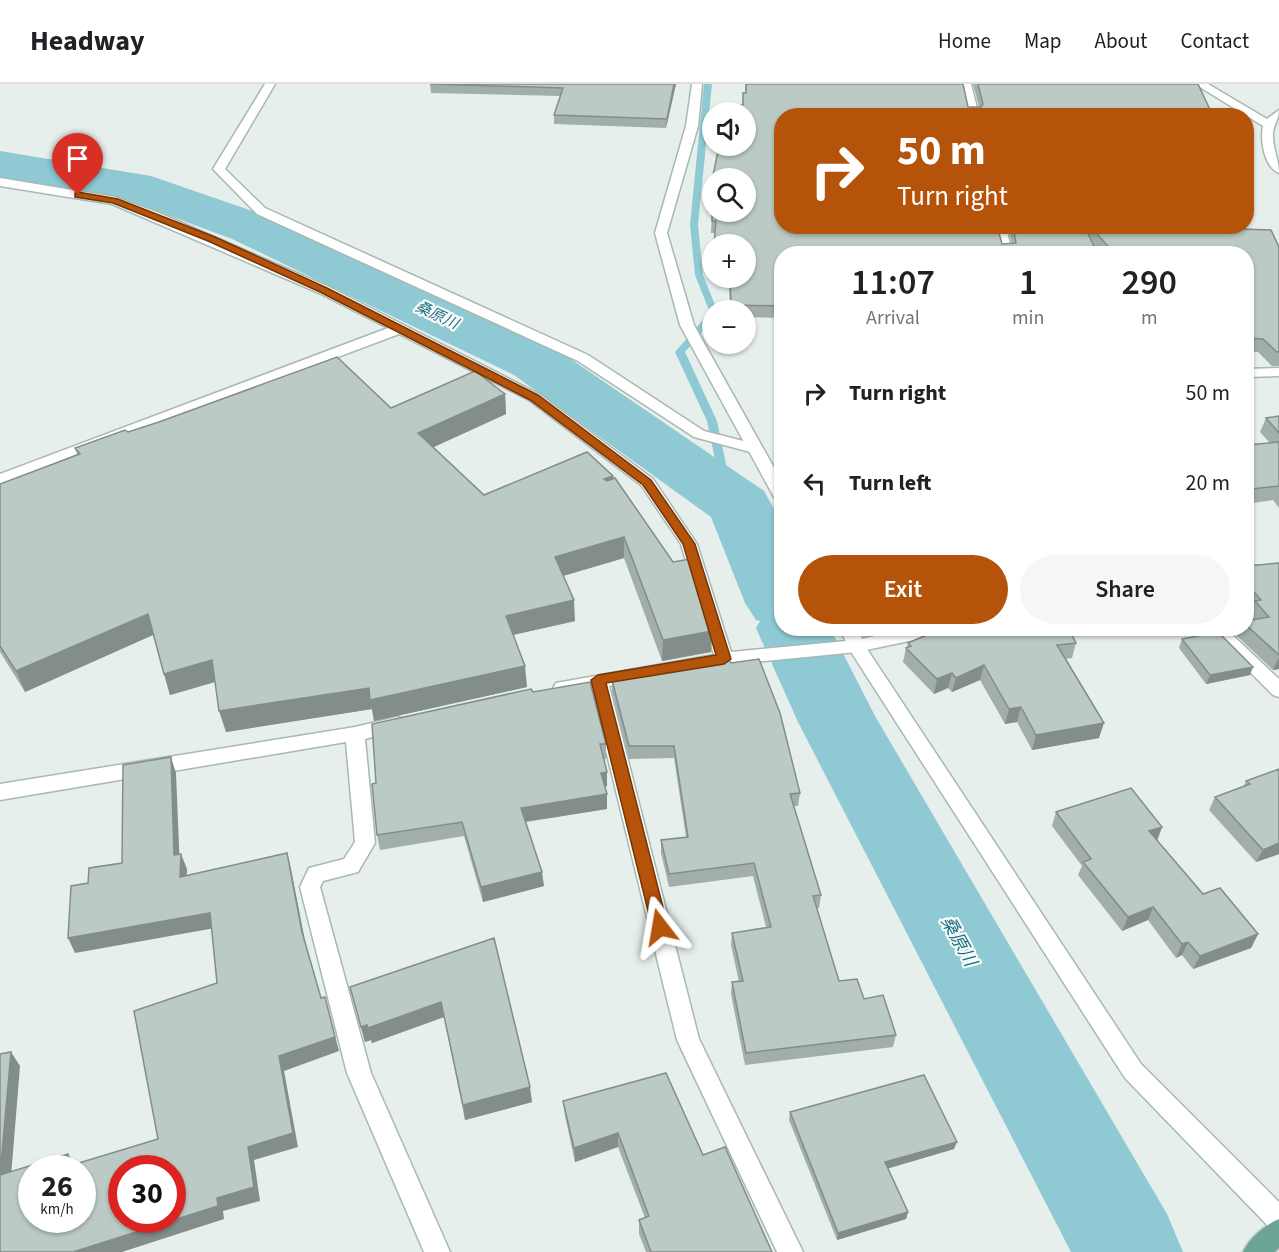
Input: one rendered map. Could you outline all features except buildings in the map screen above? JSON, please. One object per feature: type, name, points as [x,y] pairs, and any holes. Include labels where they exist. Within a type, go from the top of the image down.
[{"type":"main road","points":[[1256,1252],[1279,1230]]},
{"type":"street","points":[[270,84],[219,169],[261,211],[583,358],[699,434],[754,448]]},
{"type":"street","points":[[697,84],[692,126],[661,233],[687,325],[774,480]]},
{"type":"street","points":[[966,84],[972,108]]},
{"type":"street","points":[[1200,84],[1240,108]]},
{"type":"street","points":[[1279,112],[1269,125],[1266,137],[1268,150],[1279,168]]},
{"type":"street","points":[[1254,116],[1269,125]]},
{"type":"street","points":[[0,182],[115,201],[263,261],[401,327],[534,397],[647,482],[689,544],[724,659]]},
{"type":"street","points":[[0,479],[401,327]]},
{"type":"street","points":[[1254,374],[1274,373],[1279,386]]},
{"type":"street","points":[[1222,636],[1279,690]]},
{"type":"street","points":[[540,692],[724,659],[829,647],[852,637],[1133,1071],[1279,1219]]},
{"type":"street","points":[[598,680],[688,1040],[790,1252]]},
{"type":"street","points":[[0,792],[355,734],[413,721]]},
{"type":"street","points":[[355,734],[365,843],[351,866],[316,874],[310,887],[359,1073],[437,1252]]},
{"type":"waterway","points":[[708,84],[694,225],[699,275],[709,300]]},
{"type":"waterway","name":"桑原川","points":[[0,166],[91,179],[151,191],[251,228],[535,362],[740,506],[774,585]]},
{"type":"waterway","points":[[702,327],[680,352],[712,421],[722,469],[740,506]]},
{"type":"waterway","name":"桑原川","points":[[797,636],[838,722],[1129,1252]]},
{"type":"route","points":[[78,195],[115,201],[212,239],[324,290],[470,362],[534,397],[577,432],[647,482],[689,544],[724,659],[598,680],[660,927]]}]
